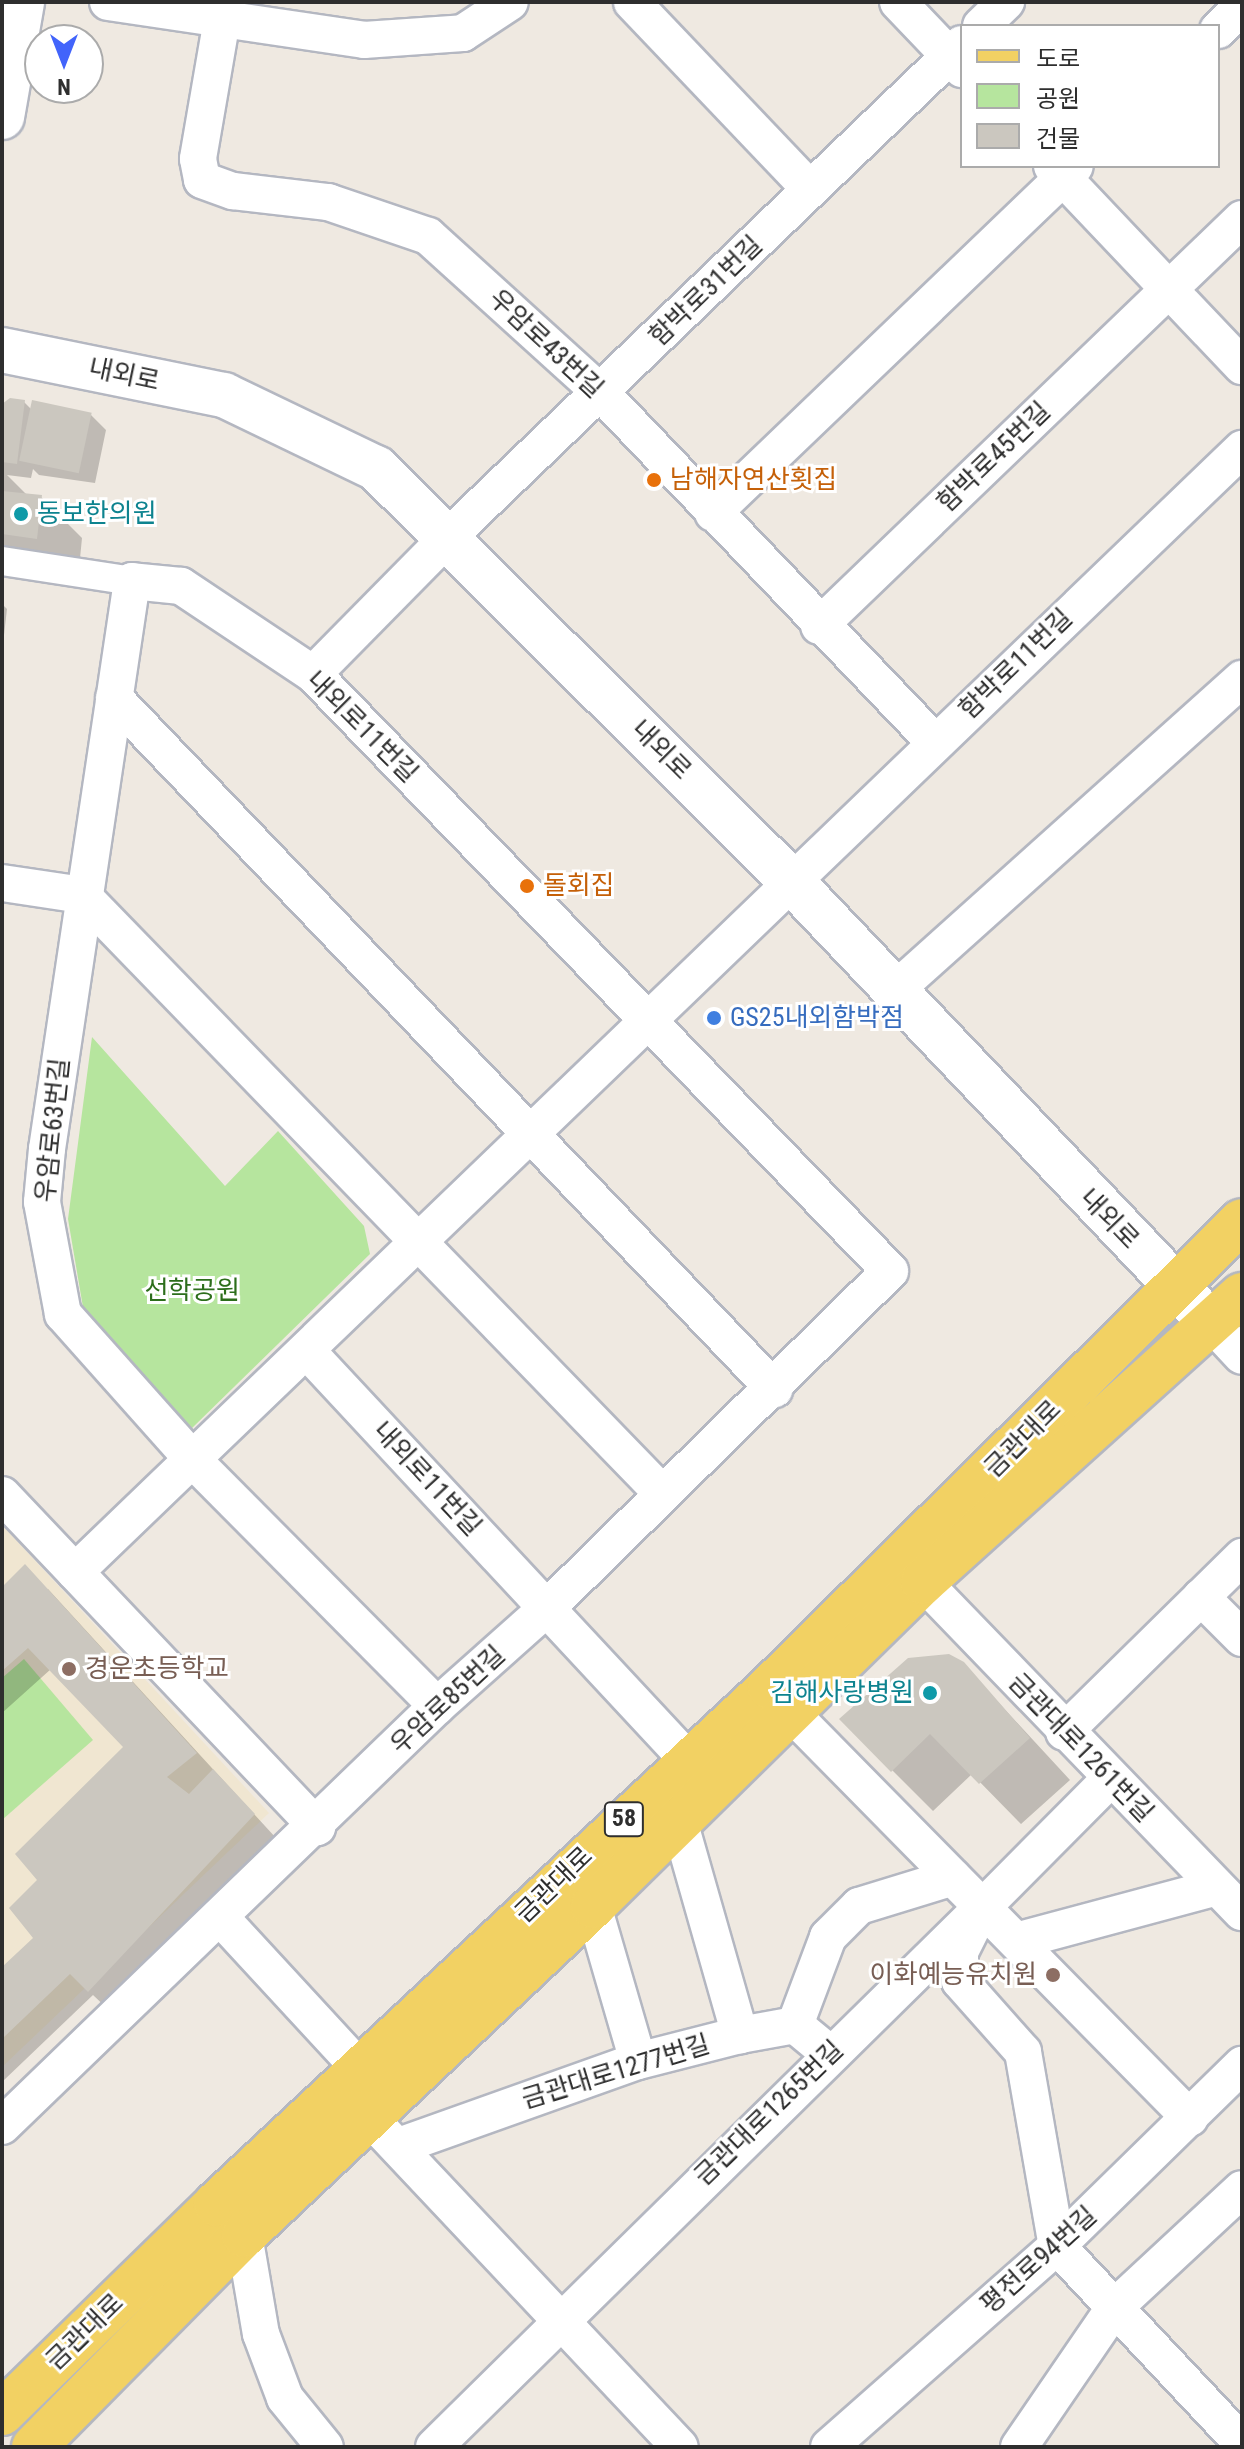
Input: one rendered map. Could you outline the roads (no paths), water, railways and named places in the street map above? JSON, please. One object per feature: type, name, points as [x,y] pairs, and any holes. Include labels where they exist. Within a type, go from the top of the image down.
[{"type":"main road","name":"금관대로","points":[[2,2413],[687,1759],[770,1687],[1242,1221]]},
{"type":"main road","name":"금관대로","points":[[34,2447],[244,2235],[384,2132],[593,1906],[792,1714],[923,1582],[1227,1310]]},
{"type":"street","points":[[2,117],[22,2]]},
{"type":"street","points":[[108,2],[223,10],[364,40],[463,33],[510,2]]},
{"type":"street","points":[[632,2],[810,189]]},
{"type":"street","points":[[898,2],[958,56]]},
{"type":"street","points":[[983,24],[1006,2]]},
{"type":"street","points":[[1220,28],[1242,7]]},
{"type":"street","name":"우암로43번길","points":[[223,10],[198,159],[202,180],[233,191],[328,202],[428,236],[601,393],[819,626],[934,742]]},
{"type":"street","name":"함박로31번길","points":[[313,674],[448,537],[810,189],[958,56]]},
{"type":"street","points":[[713,513],[1063,170],[1242,366]]},
{"type":"street","name":"함박로45번길","points":[[819,626],[1242,219]]},
{"type":"street","name":"내외로","points":[[2,350],[224,395],[376,468],[792,882],[1175,1289],[1227,1310]]},
{"type":"street","name":"함박로11번길","points":[[792,882],[934,742],[1242,449]]},
{"type":"street","name":"내외로11번길","points":[[2,561],[181,586],[313,674],[650,1019],[890,1271]]},
{"type":"street","name":"우암로63번길","points":[[132,581],[82,895],[42,1202],[63,1314],[192,1459]]},
{"type":"street","points":[[893,992],[1242,679]]},
{"type":"street","points":[[114,698],[774,1389]]},
{"type":"street","points":[[75,1572],[792,882]]},
{"type":"street","points":[[2,883],[82,895],[416,1243],[662,1493]]},
{"type":"street","name":"우암로85번길","points":[[2,2126],[317,1827],[437,1706],[548,1607],[662,1493],[774,1389],[890,1271]]},
{"type":"street","points":[[1227,1310],[1242,1356]]},
{"type":"street","name":"내외로11번길","points":[[307,1351],[687,1759]]},
{"type":"street","points":[[192,1459],[437,1706]]},
{"type":"street","points":[[2,1495],[317,1827]]},
{"type":"street","points":[[1064,1732],[1242,1557]]},
{"type":"street","name":"금관대로1261번길","points":[[923,1582],[1064,1732],[1230,1900]]},
{"type":"street","points":[[1201,1597],[1242,1638]]},
{"type":"street","points":[[792,1714],[1190,2118]]},
{"type":"street","name":"금관대로1265번길","points":[[434,2447],[558,2320],[829,2053],[982,1908],[1110,1779]]},
{"type":"street","points":[[679,1821],[740,2035]]},
{"type":"street","points":[[829,2053],[795,2025],[828,1937],[859,1906],[953,1877]]},
{"type":"street","points":[[1016,1941],[1230,1900]]},
{"type":"street","points":[[593,1906],[638,2061]]},
{"type":"street","points":[[982,1908],[960,1952],[960,1981],[1023,2052],[1057,2246],[1242,2443]]},
{"type":"street","points":[[220,1917],[361,2070]]},
{"type":"street","name":"금관대로1277번길","points":[[384,2132],[638,2061],[740,2035],[795,2025]]},
{"type":"street","name":"평전로94번길","points":[[829,2447],[1057,2246],[1242,2065]]},
{"type":"street","points":[[384,2132],[680,2447]]},
{"type":"street","points":[[1019,2447],[1115,2307],[1242,2189]]},
{"type":"street","points":[[244,2235],[261,2334],[285,2398],[325,2447]]},
{"type":"place","name":"남해자연산횟집","points":[[654,480]]},
{"type":"place","name":"동보한의원","points":[[21,514]]},
{"type":"place","name":"돌회집","points":[[527,886]]},
{"type":"place","name":"GS25내외함박점","points":[[714,1018]]},
{"type":"place","name":"경운초등학교","points":[[69,1669]]},
{"type":"place","name":"김해사랑병원","points":[[930,1693]]},
{"type":"place","name":"이화예능유치원","points":[[1053,1975]]},
{"type":"park label","name":"선학공원","points":[[192,1291]]}]
